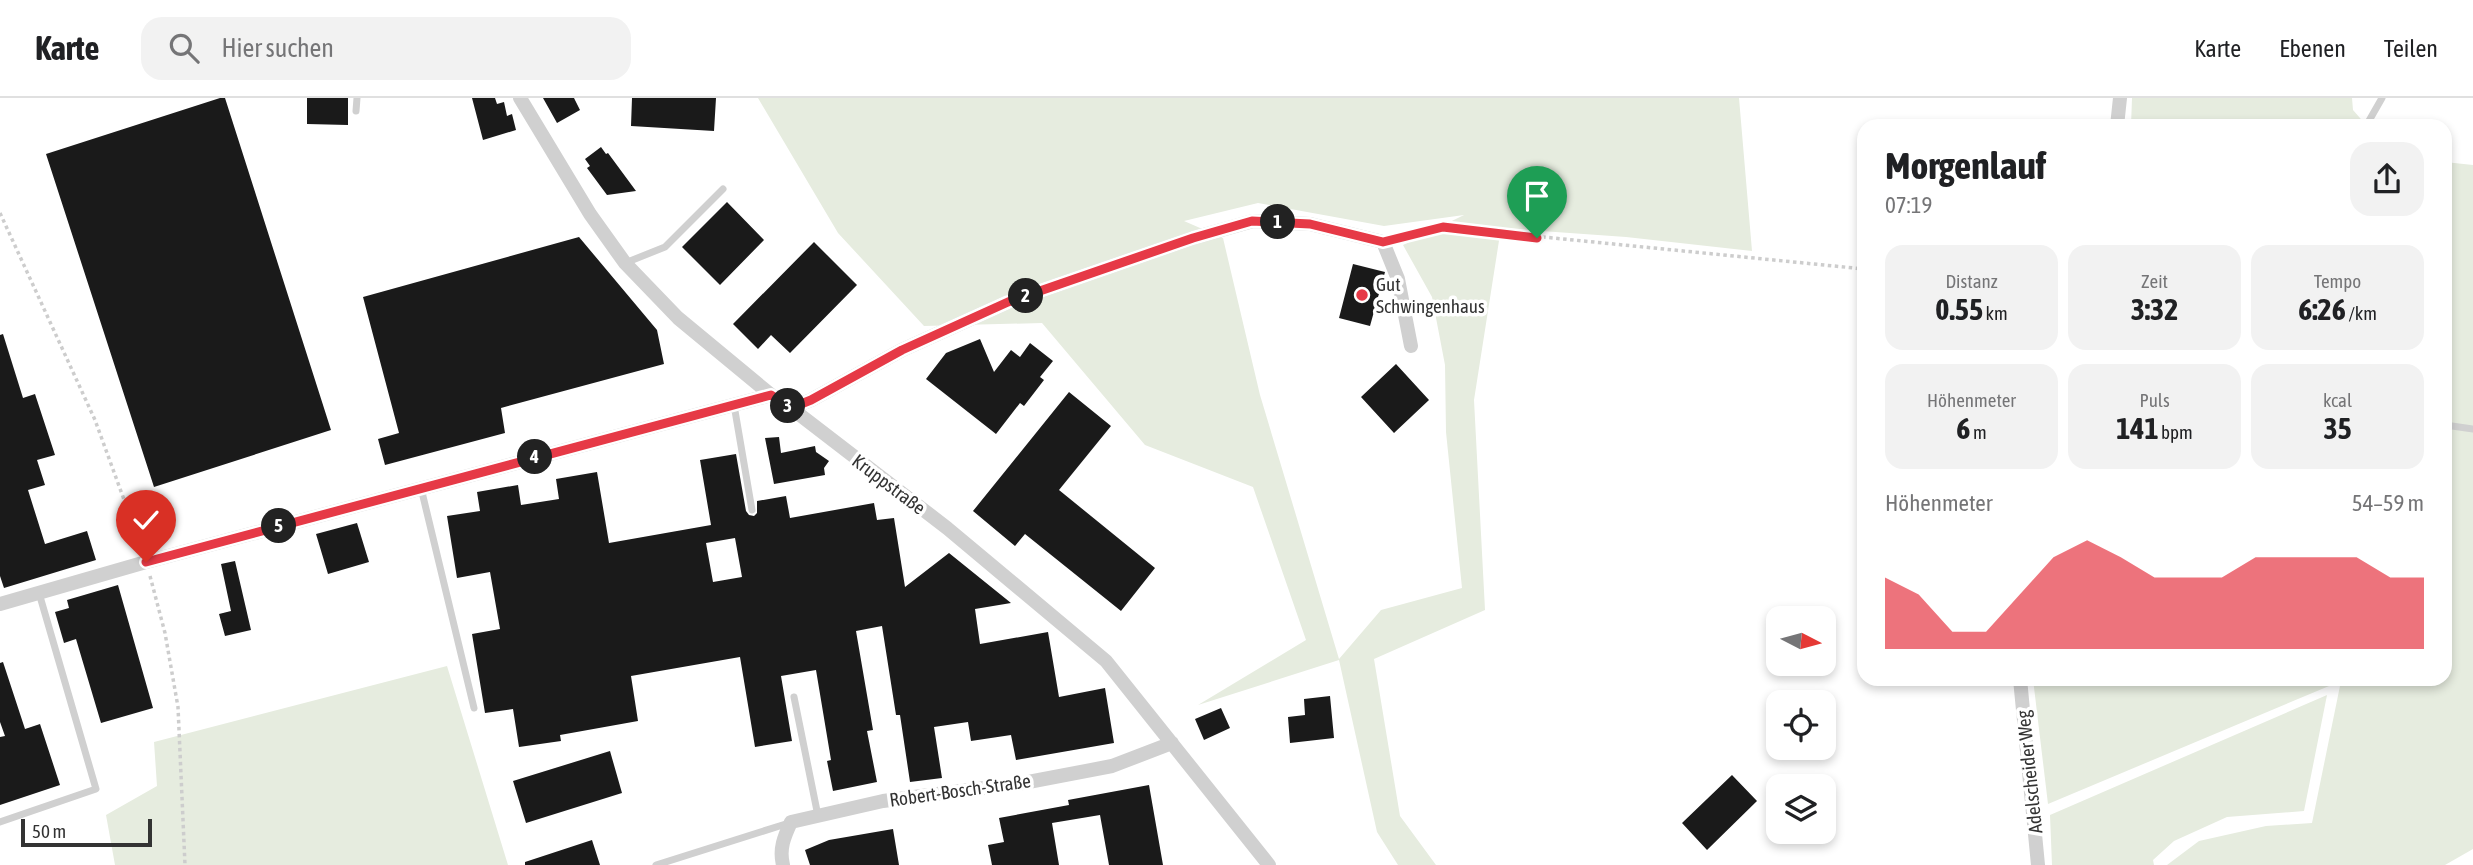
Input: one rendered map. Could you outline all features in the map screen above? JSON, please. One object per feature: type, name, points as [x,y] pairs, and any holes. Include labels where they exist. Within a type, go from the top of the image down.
[{"type":"street","name":"Kruppstraße","points":[[520,98],[590,214],[625,262],[678,318],[771,395],[947,528],[1088,645],[1132,692],[1269,865]]},
{"type":"street","points":[[2118,119],[2120,98]]},
{"type":"street","points":[[791,408],[811,400],[902,350],[1008,302],[1193,238],[1252,221],[1310,224],[1383,242],[1398,279],[1411,346]]},
{"type":"street","points":[[0,604],[421,487],[771,395]]},
{"type":"street","name":"Adelscheider Weg","points":[[2021,686],[2038,865]]},
{"type":"street","name":"Robert-Bosch-Straße","points":[[791,822],[883,801],[1023,783],[1112,766],[1172,743]]},
{"type":"street","points":[[783,865],[780,856],[783,839],[791,822]]},
{"type":"lane","points":[[356,111],[357,98]]},
{"type":"lane","points":[[2370,119],[2382,98]]},
{"type":"lane","points":[[625,262],[666,247],[723,189]]},
{"type":"lane","points":[[734,404],[752,510]]},
{"type":"lane","points":[[2452,426],[2473,429]]},
{"type":"lane","points":[[421,487],[474,708]]},
{"type":"lane","points":[[0,822],[96,789],[39,593]]},
{"type":"lane","points":[[794,697],[818,816]]},
{"type":"lane","points":[[656,865],[791,822]]},
{"type":"path","points":[[0,213],[95,420],[146,562],[165,633],[178,707],[185,865]]},
{"type":"path","points":[[1383,242],[1443,227],[1857,268]]},
{"type":"shaded area","points":[[758,98],[1739,98],[1752,251],[1626,237],[1501,228],[1474,400],[1485,610],[1374,659],[1400,816],[1436,865],[1398,865],[1377,832],[1339,660],[1198,705],[1306,640],[1253,487],[1145,445],[1042,323],[924,326],[838,233]],"holes":[[[1258,203],[1384,226],[1464,215],[1403,245],[1432,297],[1445,365],[1446,432],[1462,588],[1381,610],[1339,659],[1260,395],[1223,238],[1184,221]]]},
{"type":"shaded area","points":[[2132,98],[2352,98],[2353,110],[2361,119],[2131,119]]},
{"type":"shaded area","points":[[2452,163],[2473,165],[2473,849],[2445,865],[2167,865],[2199,841],[2266,826],[2312,823],[2340,686],[2452,686]]},
{"type":"shaded area","points":[[447,666],[508,865],[115,865],[106,815],[157,786],[154,742]]},
{"type":"shaded area","points":[[2034,686],[2329,686],[2048,804]]},
{"type":"shaded area","points":[[2327,695],[2304,811],[2227,817],[2174,841],[2153,860],[2154,865],[2052,865],[2050,815]]},
{"type":"building","points":[[225,98],[331,430],[154,487],[46,154]]},
{"type":"building","points":[[307,98],[348,98],[348,125],[307,124]]},
{"type":"building","points":[[472,98],[495,98],[497,104],[504,102],[507,116],[512,114],[516,130],[483,140]]},
{"type":"building","points":[[543,98],[574,98],[580,110],[557,123]]},
{"type":"building","points":[[632,98],[716,98],[714,131],[631,126]]},
{"type":"building","points":[[601,147],[636,191],[607,195],[587,168],[590,166],[585,159]]},
{"type":"building","points":[[727,202],[764,240],[720,285],[682,247]]},
{"type":"building","points":[[579,237],[657,330],[664,364],[501,408],[505,433],[385,465],[378,439],[399,433],[363,297]]},
{"type":"building","points":[[814,242],[857,285],[790,353],[771,335],[758,349],[733,324]]},
{"type":"building","name":"Gut Schwingenhaus","points":[[1353,264],[1385,272],[1370,326],[1339,318]]},
{"type":"building","points":[[3,334],[23,398],[35,394],[55,455],[37,460],[45,485],[28,490],[45,544],[87,531],[96,560],[4,588],[0,576],[0,335]]},
{"type":"building","points":[[980,339],[994,372],[1011,350],[1020,357],[1030,343],[1053,361],[1040,377],[1044,380],[1024,406],[1020,403],[996,434],[926,379],[946,353]]},
{"type":"building","points":[[1396,364],[1429,400],[1394,433],[1361,397]]},
{"type":"building","points":[[1069,392],[1111,426],[1059,490],[1155,568],[1121,611],[1025,534],[1015,546],[973,511]]},
{"type":"building","points":[[779,437],[781,453],[815,446],[816,452],[829,461],[824,468],[825,475],[774,484],[765,438]]},
{"type":"building","points":[[736,454],[746,511],[749,515],[754,516],[757,513],[757,501],[786,496],[790,518],[874,503],[877,520],[894,518],[905,587],[949,553],[1011,603],[975,609],[980,644],[1048,632],[1059,697],[1105,688],[1114,743],[1016,760],[1011,735],[971,741],[968,722],[934,727],[942,778],[910,782],[882,626],[856,631],[873,730],[867,731],[877,782],[833,791],[827,761],[831,760],[816,670],[781,676],[792,741],[755,747],[740,657],[631,676],[638,721],[560,735],[561,741],[519,747],[513,709],[485,713],[472,634],[500,629],[490,572],[457,578],[447,516],[480,511],[477,492],[518,485],[521,505],[559,499],[556,479],[597,472],[609,543],[711,525],[700,460]],"holes":[[[735,538],[742,577],[713,582],[706,543]]]},
{"type":"building","points":[[357,523],[369,562],[328,574],[316,534]]},
{"type":"building","points":[[235,561],[251,630],[225,636],[219,614],[231,611],[221,564]]},
{"type":"building","points":[[118,585],[153,708],[101,723],[76,639],[64,643],[55,612],[69,608],[67,600]]},
{"type":"building","points":[[3,662],[25,729],[40,724],[60,785],[0,805],[0,737],[5,736],[0,722],[0,663]]},
{"type":"building","points":[[1330,696],[1334,738],[1290,743],[1288,717],[1305,715],[1304,699]]},
{"type":"building","points":[[1221,708],[1230,728],[1204,740],[1195,719]]},
{"type":"building","points":[[610,751],[622,793],[526,823],[513,781]]},
{"type":"building","points":[[1732,775],[1757,801],[1707,850],[1682,823]]},
{"type":"building","points":[[1149,785],[1163,865],[1109,865],[1100,815],[1052,823],[1059,865],[992,865],[988,845],[1004,842],[999,818],[1069,805],[1068,800]]},
{"type":"building","points":[[893,829],[899,865],[810,865],[805,850],[829,840]]},
{"type":"building","points":[[592,840],[600,865],[525,865],[525,862]]},
{"type":"place","name":"Gut Schwingenhaus","points":[[1362,295]]},
{"type":"route","points":[[146,562],[771,395],[791,408],[811,400],[902,350],[1008,302],[1193,238],[1252,221],[1310,224],[1383,242],[1443,227],[1537,238]]}]
